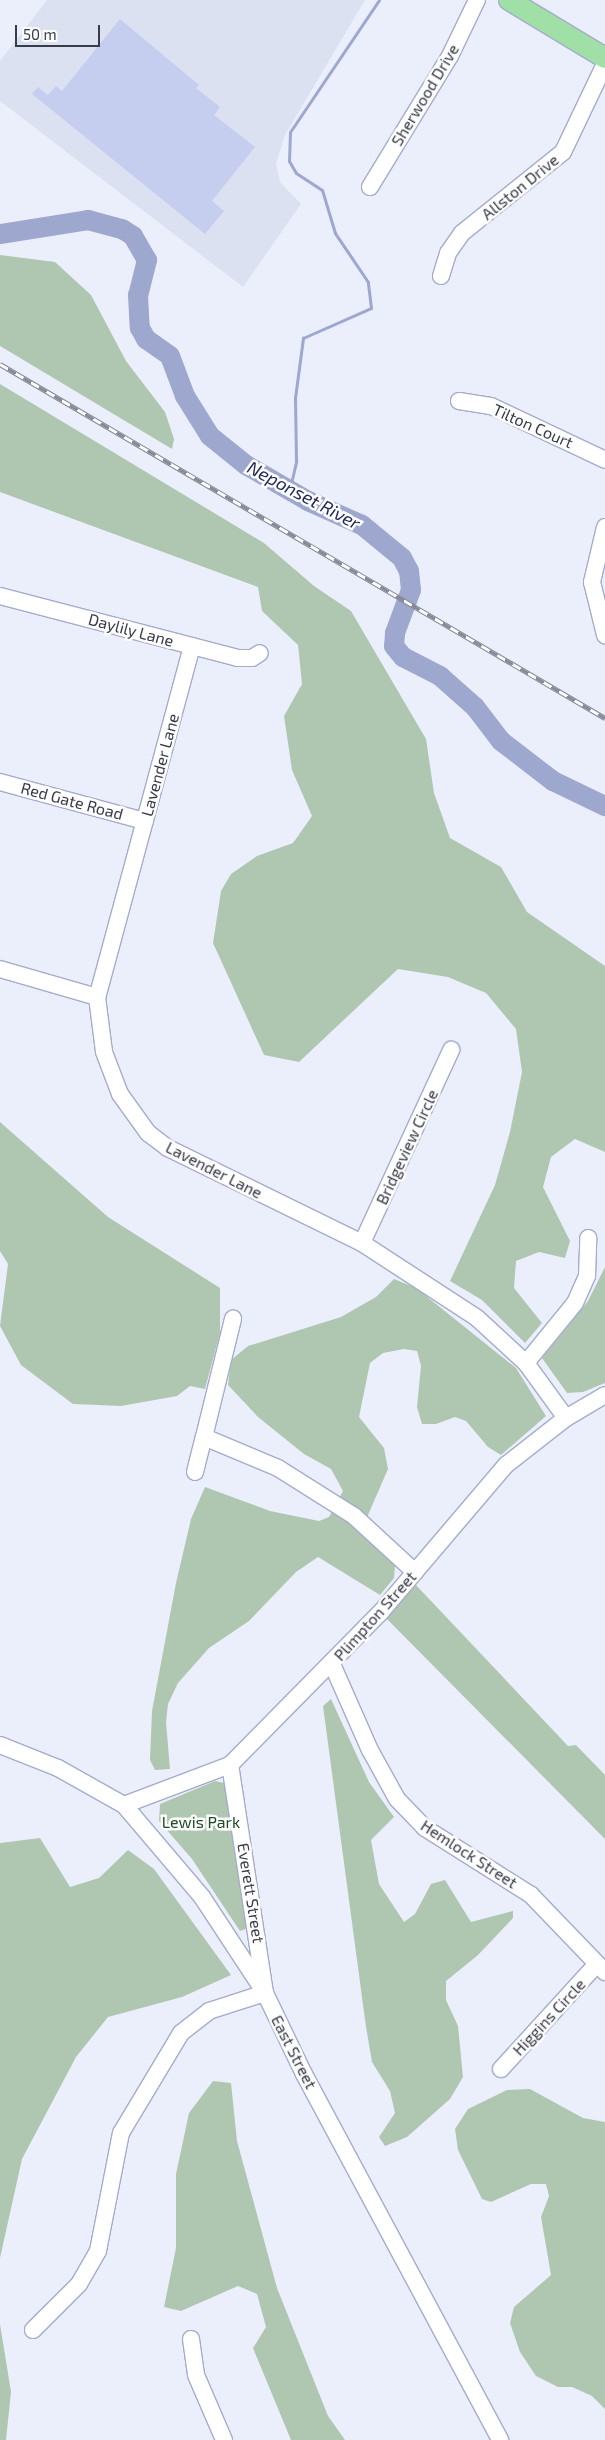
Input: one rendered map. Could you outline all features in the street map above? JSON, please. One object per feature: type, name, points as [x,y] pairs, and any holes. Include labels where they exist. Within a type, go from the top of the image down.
[{"type":"main road","points":[[509,0],[605,58]]},
{"type":"street","name":"Sherwood Drive","points":[[370,187],[450,56],[477,0]]},
{"type":"street","name":"Allston Drive","points":[[441,276],[448,253],[462,233],[563,152],[605,64]]},
{"type":"street","name":"Tilton Court","points":[[459,401],[491,406],[605,460]]},
{"type":"street","points":[[605,527],[592,582],[605,635]]},
{"type":"street","name":"Daylily Lane","points":[[0,596],[247,659],[260,653]]},
{"type":"street","name":"Lavender Lane","points":[[192,646],[97,996],[111,1074],[120,1094],[148,1133],[191,1162],[362,1243],[477,1318],[526,1363],[566,1418]]},
{"type":"street","name":"Red Gate Road","points":[[0,782],[144,821]]},
{"type":"street","points":[[0,970],[97,996]]},
{"type":"street","name":"Bridgeview Circle","points":[[362,1243],[451,1050]]},
{"type":"street","points":[[526,1363],[575,1303],[587,1276],[588,1238]]},
{"type":"street","points":[[195,1472],[233,1319]]},
{"type":"street","name":"Plimpton Street","points":[[124,1805],[230,1765],[332,1664],[415,1572],[506,1465],[566,1418],[605,1395]]},
{"type":"street","points":[[204,1437],[278,1468],[354,1516],[415,1572]]},
{"type":"street","name":"Hemlock Street","points":[[332,1664],[370,1750],[396,1799],[425,1828],[531,1895],[601,1968]]},
{"type":"street","name":"East Street","points":[[0,1745],[58,1768],[124,1805],[185,1874],[265,1993],[304,2074],[500,2440]]},
{"type":"street","name":"Everett Street","points":[[230,1765],[265,1993]]},
{"type":"street","name":"Higgins Circle","points":[[501,2069],[601,1968]]},
{"type":"street","points":[[33,2330],[79,2284],[98,2251],[121,2133],[182,2033],[209,2011],[265,1993]]},
{"type":"street","points":[[190,2339],[196,2375],[224,2440]]},
{"type":"shaded area","points":[[47,0],[365,0],[285,135],[276,164],[280,182],[301,204],[243,287],[0,101],[0,61]]},
{"type":"green space","points":[[0,255],[55,262],[91,295],[126,361],[165,412],[174,439],[172,449],[0,346]]},
{"type":"green space","points":[[0,384],[264,543],[314,586],[351,611],[426,739],[434,793],[450,838],[501,867],[527,912],[605,966],[605,1152],[575,1139],[551,1157],[543,1187],[570,1241],[565,1258],[539,1252],[516,1261],[514,1288],[542,1323],[525,1343],[482,1300],[450,1281],[495,1185],[510,1132],[522,1072],[516,1029],[486,993],[448,977],[398,969],[299,1062],[264,1055],[213,943],[221,891],[231,874],[257,856],[293,843],[312,816],[292,770],[284,716],[302,684],[298,645],[262,611],[258,587],[0,492]]},
{"type":"green space","points":[[0,1122],[108,1217],[220,1288],[220,1333],[205,1389],[190,1386],[177,1396],[121,1406],[73,1404],[21,1365],[0,1326],[8,1264],[0,1251]]},
{"type":"green space","points":[[605,1267],[605,1383],[583,1392],[567,1393],[542,1358],[588,1301]]},
{"type":"green space","points":[[394,1279],[416,1288],[516,1368],[546,1416],[501,1455],[488,1447],[466,1421],[455,1417],[436,1424],[422,1424],[417,1407],[421,1366],[417,1351],[404,1349],[383,1353],[370,1363],[359,1417],[384,1448],[388,1469],[368,1515],[367,1538],[395,1566],[394,1578],[380,1595],[318,1557],[296,1572],[249,1621],[209,1648],[178,1683],[168,1704],[166,1722],[170,1769],[155,1770],[150,1760],[152,1711],[176,1583],[191,1519],[205,1487],[270,1511],[319,1521],[329,1517],[343,1491],[331,1469],[304,1454],[258,1417],[228,1385],[231,1360],[248,1346],[341,1317],[376,1297]]},
{"type":"green space","points":[[415,1584],[568,1746],[576,1745],[605,1775],[605,1839],[385,1617]]},
{"type":"green space","points":[[331,1699],[369,1782],[394,1817],[371,1840],[379,1884],[404,1922],[415,1914],[431,1884],[445,1880],[471,1922],[513,1911],[513,1918],[478,1955],[446,1981],[446,2000],[458,2026],[463,2077],[450,2099],[407,2137],[385,2146],[379,2137],[395,2113],[390,2091],[372,2062],[366,2027],[323,1706]]},
{"type":"green space","name":"Lewis Park","points":[[215,1781],[224,1783],[228,1790],[249,1928],[240,1931],[192,1859],[159,1821],[160,1804]]},
{"type":"green space","points":[[40,1838],[70,1887],[99,1878],[128,1850],[154,1869],[231,1975],[182,1997],[108,2017],[76,2057],[22,2159],[0,2258],[0,1843]]},
{"type":"green space","points":[[213,2081],[231,2083],[237,2141],[277,2288],[328,2416],[345,2440],[291,2440],[253,2348],[266,2327],[257,2294],[238,2286],[181,2311],[164,2307],[176,2248],[176,2174],[189,2113]]},
{"type":"green space","points":[[530,2089],[583,2118],[605,2122],[605,2409],[592,2396],[572,2387],[558,2387],[536,2376],[520,2352],[510,2323],[514,2307],[551,2275],[541,2217],[549,2196],[546,2184],[531,2184],[491,2202],[482,2199],[458,2150],[455,2129],[468,2109],[507,2090]]},
{"type":"green space","points":[[0,2324],[11,2392],[6,2440],[0,2440]]},
{"type":"building","points":[[120,19],[199,85],[196,88],[220,107],[214,115],[255,147],[212,201],[224,211],[205,234],[32,94],[38,87],[48,95],[56,86],[62,91]]},
{"type":"waterway","points":[[290,488],[296,461],[295,398],[303,338],[371,308],[368,282],[335,233],[322,190],[296,173],[289,161],[290,132],[379,0]]},
{"type":"waterway","name":"Neponset River","points":[[0,234],[88,220],[122,229],[133,236],[147,260],[138,295],[140,328],[146,339],[170,356],[185,396],[210,436],[246,465],[308,501],[362,525],[402,558],[409,571],[411,590],[395,633],[394,646],[403,657],[440,676],[475,707],[501,741],[553,781],[605,806]]},
{"type":"railway","points":[[0,364],[605,718]]}]
